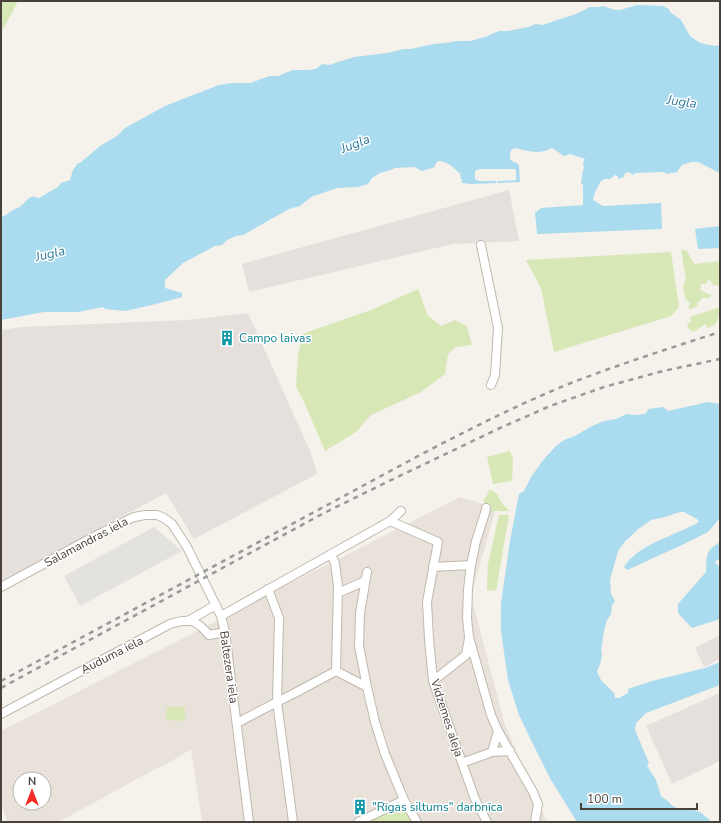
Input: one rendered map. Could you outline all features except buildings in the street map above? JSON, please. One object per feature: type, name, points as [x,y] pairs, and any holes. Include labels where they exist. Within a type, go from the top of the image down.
[{"type":"street","points":[[481,245],[498,328],[495,376],[491,385]]},
{"type":"street","points":[[486,508],[476,541],[468,589],[467,618],[470,637],[491,714],[498,731],[533,792],[538,804],[536,822]]},
{"type":"street","points":[[221,616],[390,521],[401,511]]},
{"type":"street","name":"Salamandras iela","points":[[1,587],[97,535],[134,517],[157,515],[172,524]]},
{"type":"street","name":"Vidzemes aleja","points":[[390,521],[438,542],[427,602],[433,681],[475,799],[487,822]]},
{"type":"street","name":"Baltezera iela","points":[[172,524],[187,547],[221,616],[225,632],[249,822]]},
{"type":"street","points":[[331,554],[334,563],[338,593],[336,671]]},
{"type":"street","points":[[433,567],[471,565]]},
{"type":"street","points":[[367,572],[360,613],[359,646],[367,688],[375,722],[385,754],[404,800],[417,822]]},
{"type":"street","points":[[338,593],[365,581]]},
{"type":"street","points":[[268,589],[279,618],[277,702],[293,822]]},
{"type":"street","name":"Auduma iela","points":[[1,714],[170,624],[179,621],[188,621],[216,605]]},
{"type":"street","points":[[188,621],[196,622],[209,635],[225,632]]},
{"type":"street","points":[[433,681],[466,655],[470,637]]},
{"type":"street","points":[[336,671],[367,688]]},
{"type":"street","points":[[236,723],[336,671]]},
{"type":"street","points":[[492,752],[498,731]]},
{"type":"street","points":[[462,763],[492,752],[510,751]]},
{"type":"street","points":[[358,822],[404,800]]},
{"type":"shaded area","points":[[509,190],[519,241],[453,244],[249,292],[242,264]]},
{"type":"shaded area","points":[[248,313],[311,453],[317,474],[194,539],[166,493],[1,581],[1,330],[22,327],[187,320]]},
{"type":"shaded area","points":[[460,497],[496,508],[471,596],[505,725],[547,822],[202,822],[191,749],[167,764],[155,769],[59,822],[7,822],[1,802],[1,731]]},
{"type":"shaded area","points":[[154,527],[182,551],[80,606],[64,576]]},
{"type":"shaded area","points":[[720,635],[720,659],[704,667],[695,648]]},
{"type":"shaded area","points":[[720,693],[720,761],[672,784],[646,726]]},
{"type":"green space","points":[[1,1],[18,1],[4,28],[1,29]]},
{"type":"green space","points":[[681,249],[687,251],[694,264],[720,261],[719,286],[713,285],[708,279],[706,284],[701,284],[700,290],[711,294],[711,296],[708,298],[702,298],[699,302],[697,301],[698,306],[691,309],[688,308],[690,303],[685,299],[683,286],[686,279]]},
{"type":"green space","points":[[671,252],[679,307],[671,316],[554,352],[541,288],[526,260]]},
{"type":"green space","points":[[418,289],[428,316],[441,326],[455,320],[467,326],[472,345],[456,347],[448,354],[445,374],[421,392],[371,415],[356,432],[325,451],[296,387],[298,356],[302,334],[371,310]]},
{"type":"green space","points":[[720,307],[720,317],[718,318],[716,324],[707,328],[706,324],[693,332],[689,329],[687,324],[691,322],[690,317]]},
{"type":"green space","points":[[510,451],[513,459],[512,481],[493,484],[487,457]]},
{"type":"green space","points":[[490,489],[497,494],[503,505],[509,510],[508,511],[488,511],[483,500]]},
{"type":"green space","points":[[499,515],[509,515],[496,591],[487,590],[488,564]]},
{"type":"green space","points":[[167,707],[185,707],[185,721],[166,720]]},
{"type":"green space","points":[[403,803],[414,822],[363,822]]},
{"type":"water","name":"Jugla","points":[[637,5],[663,6],[669,9],[670,12],[681,20],[690,36],[700,43],[715,46],[720,45],[720,173],[698,162],[691,162],[682,165],[677,172],[667,174],[664,172],[635,173],[633,175],[629,172],[625,173],[624,177],[618,179],[618,176],[615,175],[610,179],[601,181],[595,192],[593,200],[603,206],[661,203],[662,229],[537,234],[535,213],[541,208],[583,205],[583,185],[581,183],[584,169],[583,163],[585,159],[570,154],[564,156],[552,148],[538,152],[515,148],[512,149],[510,153],[510,159],[519,166],[520,182],[497,183],[497,181],[516,180],[516,170],[513,169],[480,169],[475,171],[475,179],[479,181],[496,181],[496,183],[462,183],[460,173],[447,163],[438,161],[435,164],[435,167],[422,171],[414,167],[395,168],[380,173],[372,178],[368,184],[358,187],[337,188],[311,197],[300,206],[289,209],[243,235],[227,240],[222,245],[215,246],[183,263],[165,280],[165,288],[182,293],[182,297],[125,311],[105,309],[103,307],[78,312],[44,312],[1,320],[1,217],[20,207],[29,198],[34,196],[39,198],[58,187],[61,183],[70,180],[73,170],[78,163],[80,163],[100,146],[117,136],[125,128],[165,106],[219,85],[251,83],[269,76],[278,76],[293,70],[316,69],[322,64],[329,65],[354,57],[387,53],[455,41],[470,41],[499,31],[508,31],[536,24],[542,25],[576,14],[590,7],[603,6],[620,10]]},
{"type":"water","points":[[720,226],[720,248],[698,249],[695,229]]},
{"type":"water","points":[[708,402],[720,404],[720,518],[708,532],[627,570],[624,567],[630,559],[648,546],[699,522],[697,519],[684,512],[680,512],[651,520],[626,540],[618,551],[610,580],[611,594],[615,601],[612,605],[611,614],[607,620],[604,631],[601,661],[597,672],[601,680],[614,693],[615,698],[619,698],[628,693],[628,689],[652,681],[705,668],[720,662],[720,685],[646,713],[636,723],[635,730],[649,763],[647,766],[656,780],[661,796],[678,809],[690,809],[700,812],[710,820],[709,822],[577,822],[551,780],[530,738],[519,715],[508,680],[501,631],[501,603],[510,541],[519,494],[524,491],[531,477],[556,446],[564,440],[575,436],[592,426],[627,414],[645,414],[649,409],[663,407],[668,411]]},
{"type":"water","points":[[720,542],[720,558],[715,562],[720,568],[720,619],[692,628],[678,613],[678,604],[706,572],[706,561],[709,551]]},
{"type":"pier","points":[[480,169],[513,169],[516,170],[516,180],[497,181],[498,185],[494,186],[496,181],[479,181],[475,179],[475,171]],"holes":[[[480,171],[513,171],[514,178],[477,178],[477,172]]]},
{"type":"railway","points":[[1,681],[420,455],[532,399],[589,376],[645,356],[720,332]]},
{"type":"railway","points":[[1,688],[324,513],[500,428],[550,406],[604,387],[663,371],[720,359]]},
{"type":"place","name":"Campo laivas","points":[[227,338]]},
{"type":"place","name":"\"Rīgas siltums\" darbnīca","points":[[360,807]]}]
